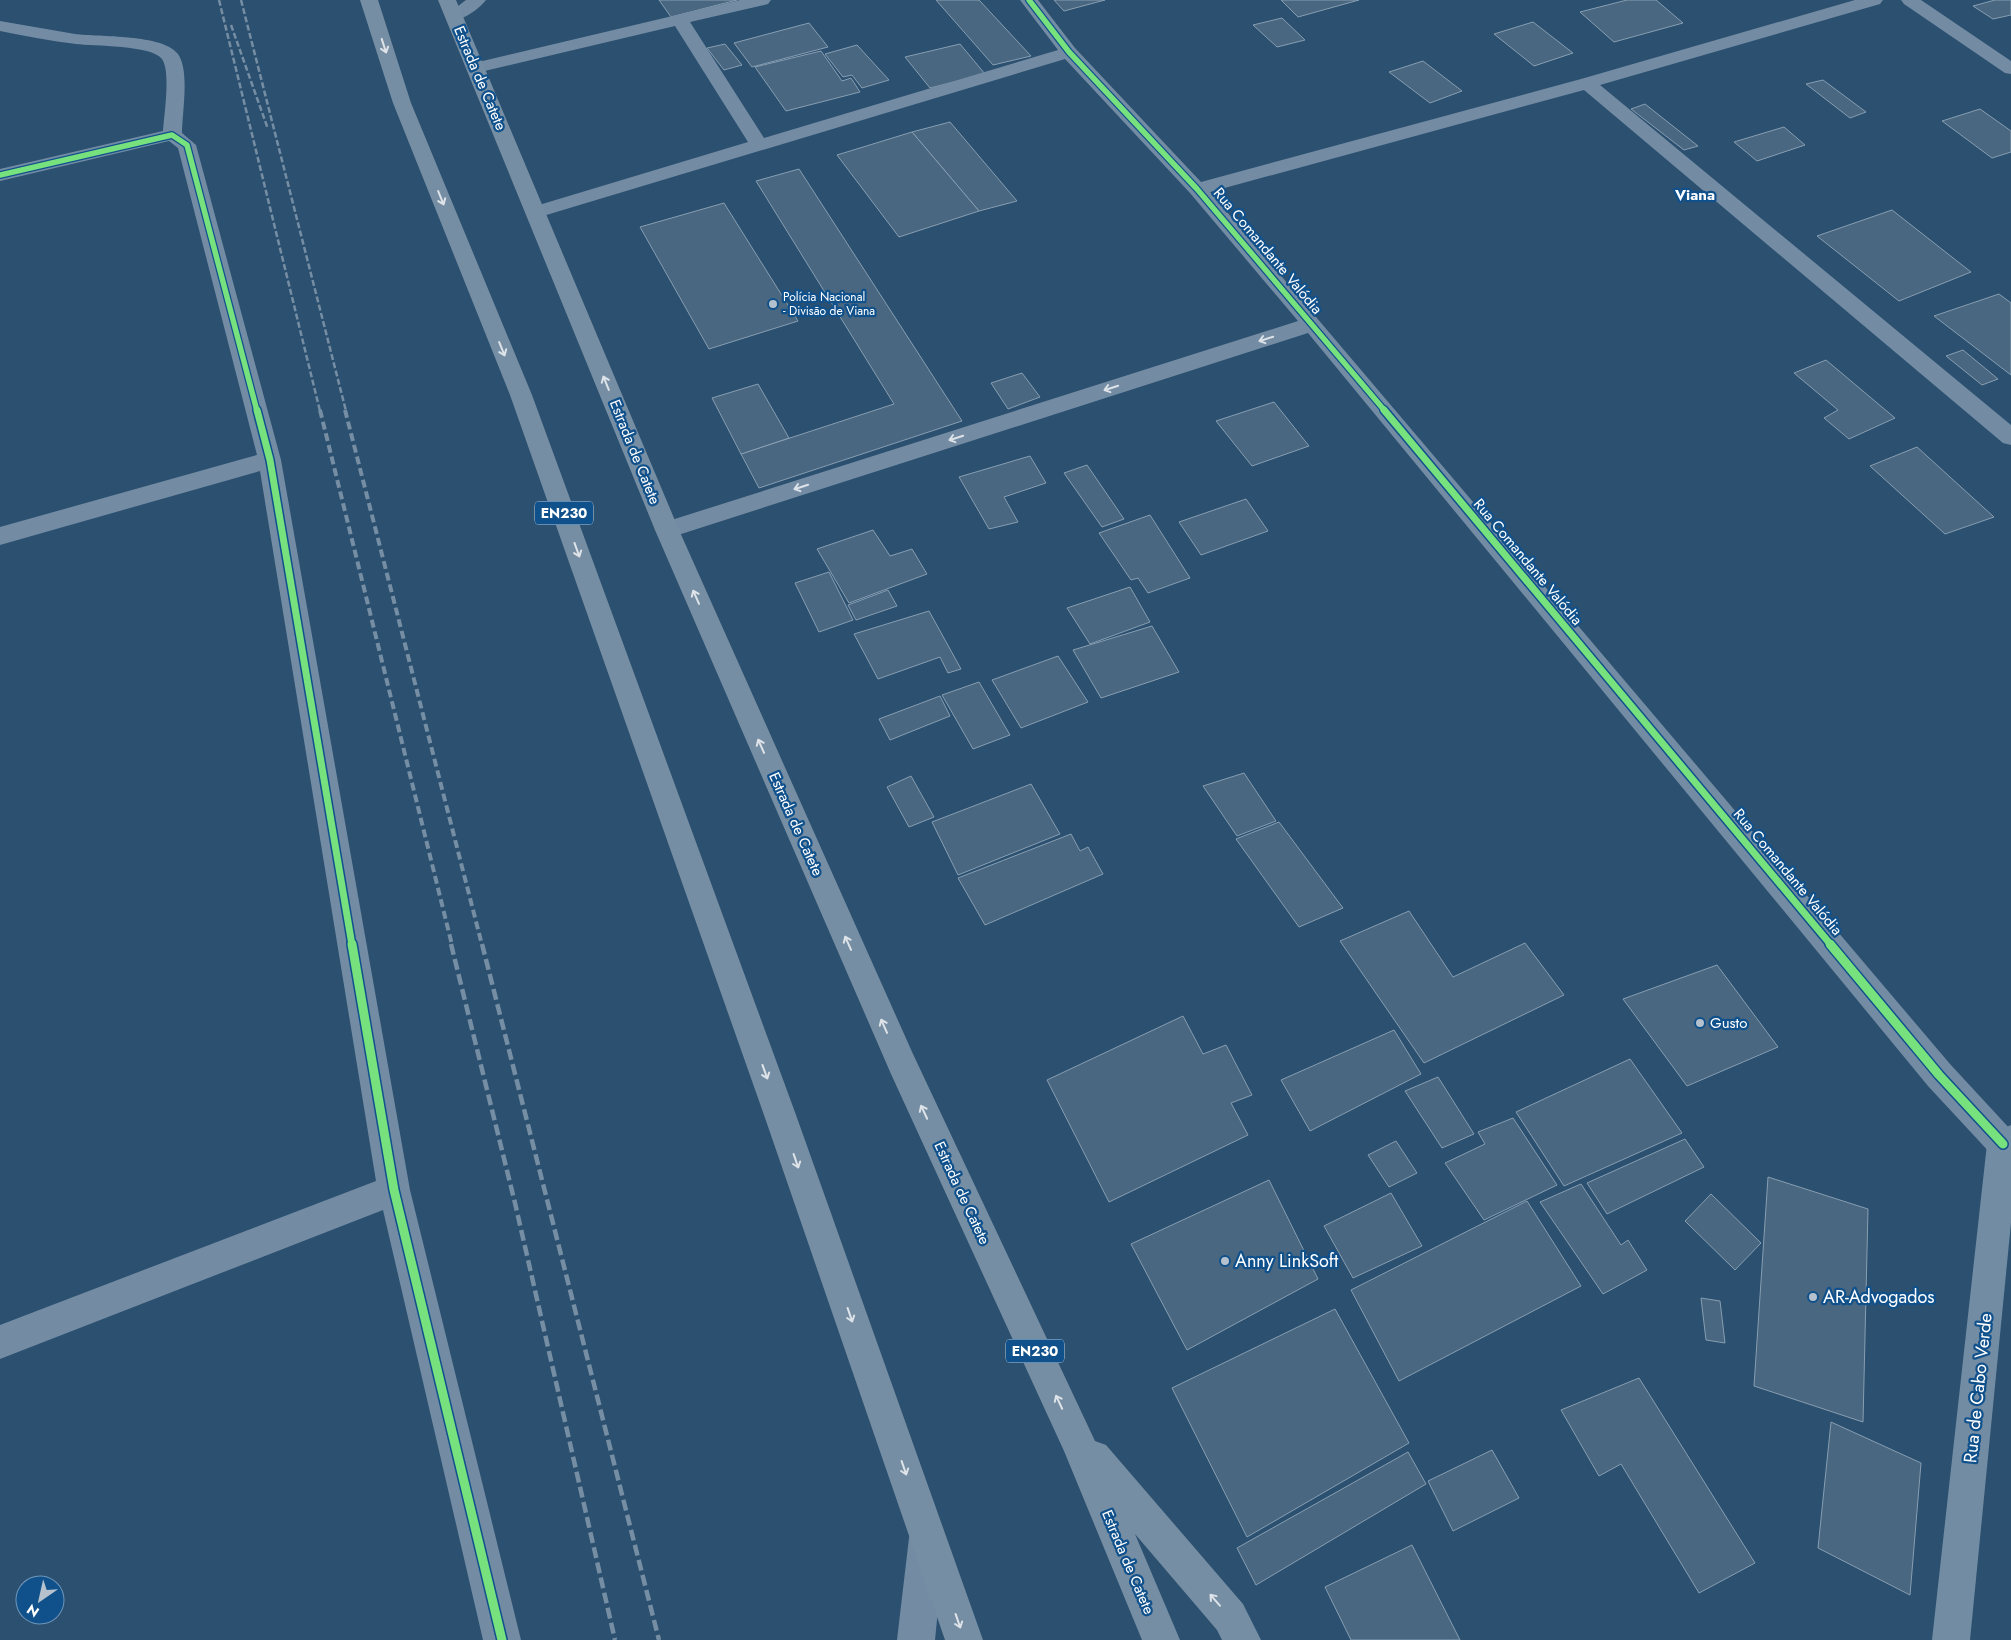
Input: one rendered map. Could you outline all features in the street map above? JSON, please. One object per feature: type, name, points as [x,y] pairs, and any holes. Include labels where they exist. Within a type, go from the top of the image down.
[{"type":"highway","name":"EN230","points":[[369,0],[402,103],[524,404],[780,1115],[964,1640]]},
{"type":"highway","name":"Estrada de Catete","points":[[451,8],[667,530],[902,1064],[1076,1439],[1161,1640]]},
{"type":"highway","points":[[1076,1439],[1230,1617],[1242,1640]]},
{"type":"main road","name":"Rua de Cabo Verde","points":[[1951,1640],[2007,1142]]},
{"type":"street","points":[[451,8],[476,0]]},
{"type":"street","points":[[476,68],[762,0]]},
{"type":"street","name":"Rua Comandante Valódia","points":[[1029,0],[1069,52],[1197,189],[1312,324],[1939,1075],[2007,1142]]},
{"type":"street","points":[[1197,189],[1588,83],[1874,0]]},
{"type":"street","points":[[1910,0],[2011,69]]},
{"type":"street","points":[[680,20],[759,145]]},
{"type":"street","points":[[0,26],[76,39],[125,42],[158,48],[170,56],[175,72],[172,136]]},
{"type":"street","points":[[536,212],[1069,52]]},
{"type":"street","points":[[1588,83],[2011,438]]},
{"type":"street","points":[[0,175],[172,136],[187,146],[270,460],[394,1190],[502,1640]]},
{"type":"street","points":[[667,530],[1312,324]]},
{"type":"street","points":[[0,536],[270,460]]},
{"type":"street","points":[[0,1342],[394,1190]]},
{"type":"street","points":[[916,1640],[927,1534]]},
{"type":"building","points":[[659,0],[737,0],[671,17]]},
{"type":"building","points":[[936,0],[979,0],[1031,56],[993,65]]},
{"type":"building","points":[[1054,0],[1105,0],[1064,11]]},
{"type":"building","points":[[1281,0],[1359,0],[1298,17]]},
{"type":"building","points":[[1627,0],[1656,0],[1683,23],[1614,42],[1580,12]]},
{"type":"building","points":[[1995,0],[2011,0],[2011,15],[1993,19],[1973,6]]},
{"type":"building","points":[[1282,18],[1305,40],[1277,47],[1253,25]]},
{"type":"building","points":[[1533,22],[1573,53],[1534,66],[1494,34]]},
{"type":"building","points":[[809,23],[828,47],[752,67],[734,43]]},
{"type":"building","points":[[725,44],[742,65],[724,70],[707,48]]},
{"type":"building","points":[[960,44],[985,74],[930,88],[905,57]]},
{"type":"building","points":[[857,45],[889,80],[862,88],[852,75],[843,77],[825,54]]},
{"type":"building","points":[[821,51],[842,81],[851,78],[860,92],[786,111],[755,67]]},
{"type":"building","points":[[1423,61],[1462,91],[1430,103],[1389,72]]},
{"type":"building","points":[[1823,80],[1866,112],[1850,118],[1806,84]]},
{"type":"building","points":[[1645,104],[1698,146],[1684,150],[1631,109]]},
{"type":"building","points":[[1980,109],[2011,131],[2011,152],[1992,158],[1942,121]]},
{"type":"building","points":[[950,122],[1017,201],[979,211],[912,132]]},
{"type":"building","points":[[1784,127],[1805,145],[1757,161],[1734,142]]},
{"type":"building","points":[[912,132],[979,211],[899,237],[837,155]]},
{"type":"building","points":[[799,169],[962,421],[759,488],[741,454],[894,404],[756,181]]},
{"type":"building","points":[[724,203],[798,321],[709,349],[640,227]]},
{"type":"building","points":[[1892,210],[1971,272],[1899,301],[1817,236]]},
{"type":"building","points":[[1999,294],[2011,303],[2011,375],[1934,316]]},
{"type":"building","points":[[1963,350],[1998,379],[1982,385],[1946,356]]},
{"type":"building","points":[[1826,360],[1895,418],[1849,439],[1824,418],[1838,410],[1794,373]]},
{"type":"building","points":[[1022,373],[1040,397],[1008,409],[991,383]]},
{"type":"building","points":[[758,384],[789,438],[741,454],[712,398]]},
{"type":"building","points":[[1274,402],[1309,446],[1252,466],[1216,421]]},
{"type":"building","points":[[1917,447],[1994,517],[1945,534],[1870,466]]},
{"type":"building","points":[[1030,456],[1046,483],[1004,497],[1018,522],[989,529],[959,477]]},
{"type":"building","points":[[1087,465],[1124,519],[1102,527],[1064,473]]},
{"type":"building","points":[[1246,499],[1268,531],[1201,555],[1179,522]]},
{"type":"building","points":[[1150,515],[1190,578],[1148,593],[1138,578],[1131,580],[1099,533]]},
{"type":"building","points":[[873,530],[890,556],[912,549],[927,574],[849,603],[817,549]]},
{"type":"building","points":[[829,572],[853,620],[819,632],[795,583]]},
{"type":"building","points":[[1130,587],[1150,622],[1090,644],[1067,608]]},
{"type":"building","points":[[888,590],[897,606],[856,620],[848,605]]},
{"type":"building","points":[[929,611],[961,669],[948,673],[940,657],[878,679],[854,634]]},
{"type":"building","points":[[1152,626],[1179,672],[1101,698],[1073,650]]},
{"type":"building","points":[[1058,656],[1088,702],[1021,728],[992,680]]},
{"type":"building","points":[[979,682],[1010,735],[973,749],[942,695]]},
{"type":"building","points":[[940,696],[950,716],[890,740],[879,719]]},
{"type":"building","points":[[1244,773],[1276,821],[1237,836],[1203,786]]},
{"type":"building","points":[[911,776],[934,817],[909,827],[887,787]]},
{"type":"building","points":[[1031,784],[1060,834],[958,875],[932,822]]},
{"type":"building","points":[[1279,822],[1343,908],[1299,927],[1236,839]]},
{"type":"building","points":[[1071,834],[1080,851],[1088,847],[1103,874],[985,925],[958,878]]},
{"type":"building","points":[[1409,911],[1453,977],[1525,943],[1564,995],[1424,1063],[1340,941]]},
{"type":"building","name":"Gusto","points":[[1717,965],[1778,1047],[1687,1086],[1623,999]]},
{"type":"building","points":[[1183,1016],[1203,1054],[1226,1045],[1252,1095],[1231,1103],[1248,1135],[1109,1202],[1047,1080]]},
{"type":"building","points":[[1394,1030],[1421,1074],[1310,1131],[1281,1080]]},
{"type":"building","points":[[1630,1059],[1682,1133],[1564,1186],[1516,1112]]},
{"type":"building","points":[[1438,1077],[1474,1134],[1442,1148],[1405,1091]]},
{"type":"building","points":[[1513,1118],[1557,1185],[1484,1220],[1445,1163],[1485,1144],[1478,1132]]},
{"type":"building","points":[[1685,1139],[1704,1167],[1607,1214],[1587,1183]]},
{"type":"building","points":[[1396,1141],[1417,1173],[1389,1187],[1368,1155]]},
{"type":"building","name":"AR-Advogados","points":[[1768,1177],[1868,1209],[1863,1422],[1754,1386]]},
{"type":"building","name":"Anny LinkSoft","points":[[1269,1180],[1318,1279],[1187,1350],[1131,1244]]},
{"type":"building","points":[[1581,1184],[1621,1245],[1628,1240],[1647,1270],[1603,1294],[1540,1202]]},
{"type":"building","points":[[1391,1193],[1422,1246],[1353,1278],[1324,1226]]},
{"type":"building","points":[[1711,1194],[1761,1243],[1735,1270],[1685,1221]]},
{"type":"building","points":[[1527,1201],[1581,1286],[1399,1381],[1351,1290]]},
{"type":"building","points":[[1701,1298],[1720,1301],[1725,1343],[1706,1340]]},
{"type":"building","points":[[1335,1309],[1409,1443],[1247,1537],[1172,1388]]},
{"type":"building","points":[[1639,1378],[1755,1563],[1699,1593],[1621,1464],[1599,1476],[1561,1410]]},
{"type":"building","points":[[1831,1422],[1921,1463],[1910,1595],[1818,1548]]},
{"type":"building","points":[[1492,1450],[1519,1498],[1453,1531],[1428,1481]]},
{"type":"building","points":[[1408,1452],[1426,1484],[1256,1585],[1237,1548]]},
{"type":"building","points":[[1412,1545],[1460,1640],[1351,1640],[1325,1587]]},
{"type":"railway","points":[[219,0],[320,411]]},
{"type":"railway","points":[[241,0],[346,411]]},
{"type":"railway","points":[[231,25],[268,129]]},
{"type":"railway","points":[[320,410],[452,945]]},
{"type":"railway","points":[[345,410],[482,945]]},
{"type":"railway","points":[[451,944],[515,1203],[615,1640]]},
{"type":"railway","points":[[482,944],[659,1640]]},
{"type":"cycle path","points":[[1029,0],[1069,52],[1197,189],[1312,324],[1939,1075],[2003,1144]]},
{"type":"cycle path","points":[[0,175],[172,135],[187,145],[270,460],[394,1190],[502,1640]]},
{"type":"place","name":"Polícia Nacional - Divisão de Viana","points":[[773,304]]},
{"type":"place","name":"Gusto","points":[[1700,1023]]},
{"type":"place","name":"Anny LinkSoft","points":[[1225,1261]]},
{"type":"place","name":"AR-Advogados","points":[[1813,1297]]},
{"type":"district","name":"Viana","points":[[1695,195]]}]
